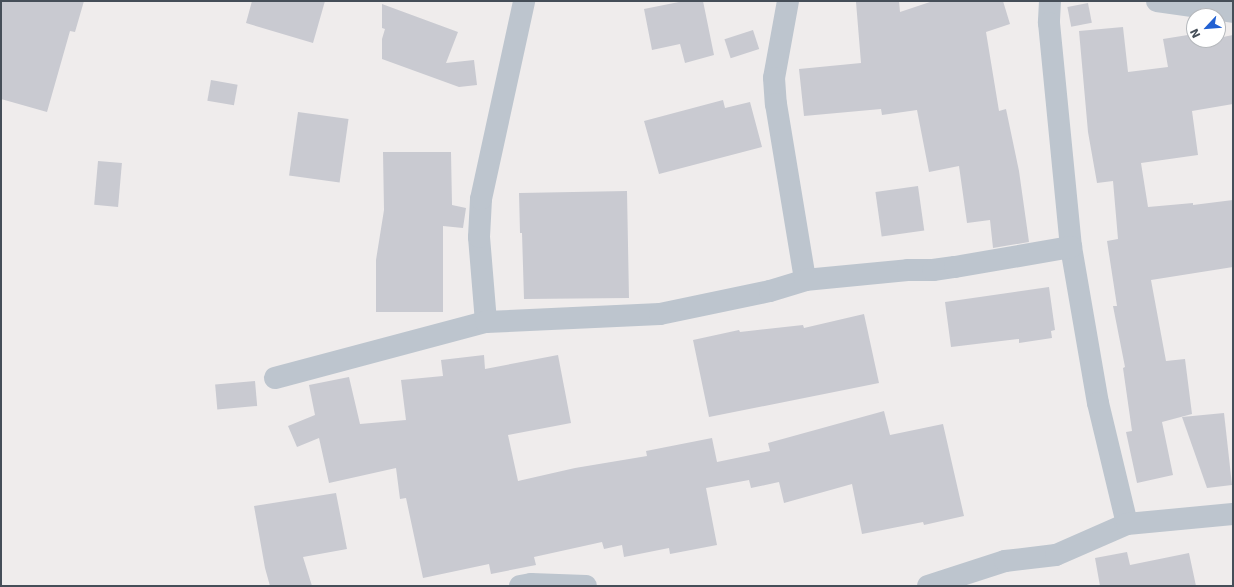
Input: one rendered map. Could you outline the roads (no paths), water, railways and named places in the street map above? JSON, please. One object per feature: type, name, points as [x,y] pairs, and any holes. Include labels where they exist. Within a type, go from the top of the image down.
[{"type":"street","points":[[486,322],[480,237],[481,199],[524,1]]},
{"type":"street","points":[[788,1],[774,78],[776,104],[805,280]]},
{"type":"street","points":[[1050,1],[1049,24],[1071,247],[1098,403],[1127,524]]},
{"type":"street","points":[[1157,1],[1233,12]]},
{"type":"street","points":[[275,378],[486,322],[660,314],[770,291],[805,280],[955,267],[1071,247]]},
{"type":"street","points":[[928,586],[1005,561],[1056,555],[1127,524],[1233,514]]},
{"type":"street","points":[[520,586],[531,584],[586,586]]}]
